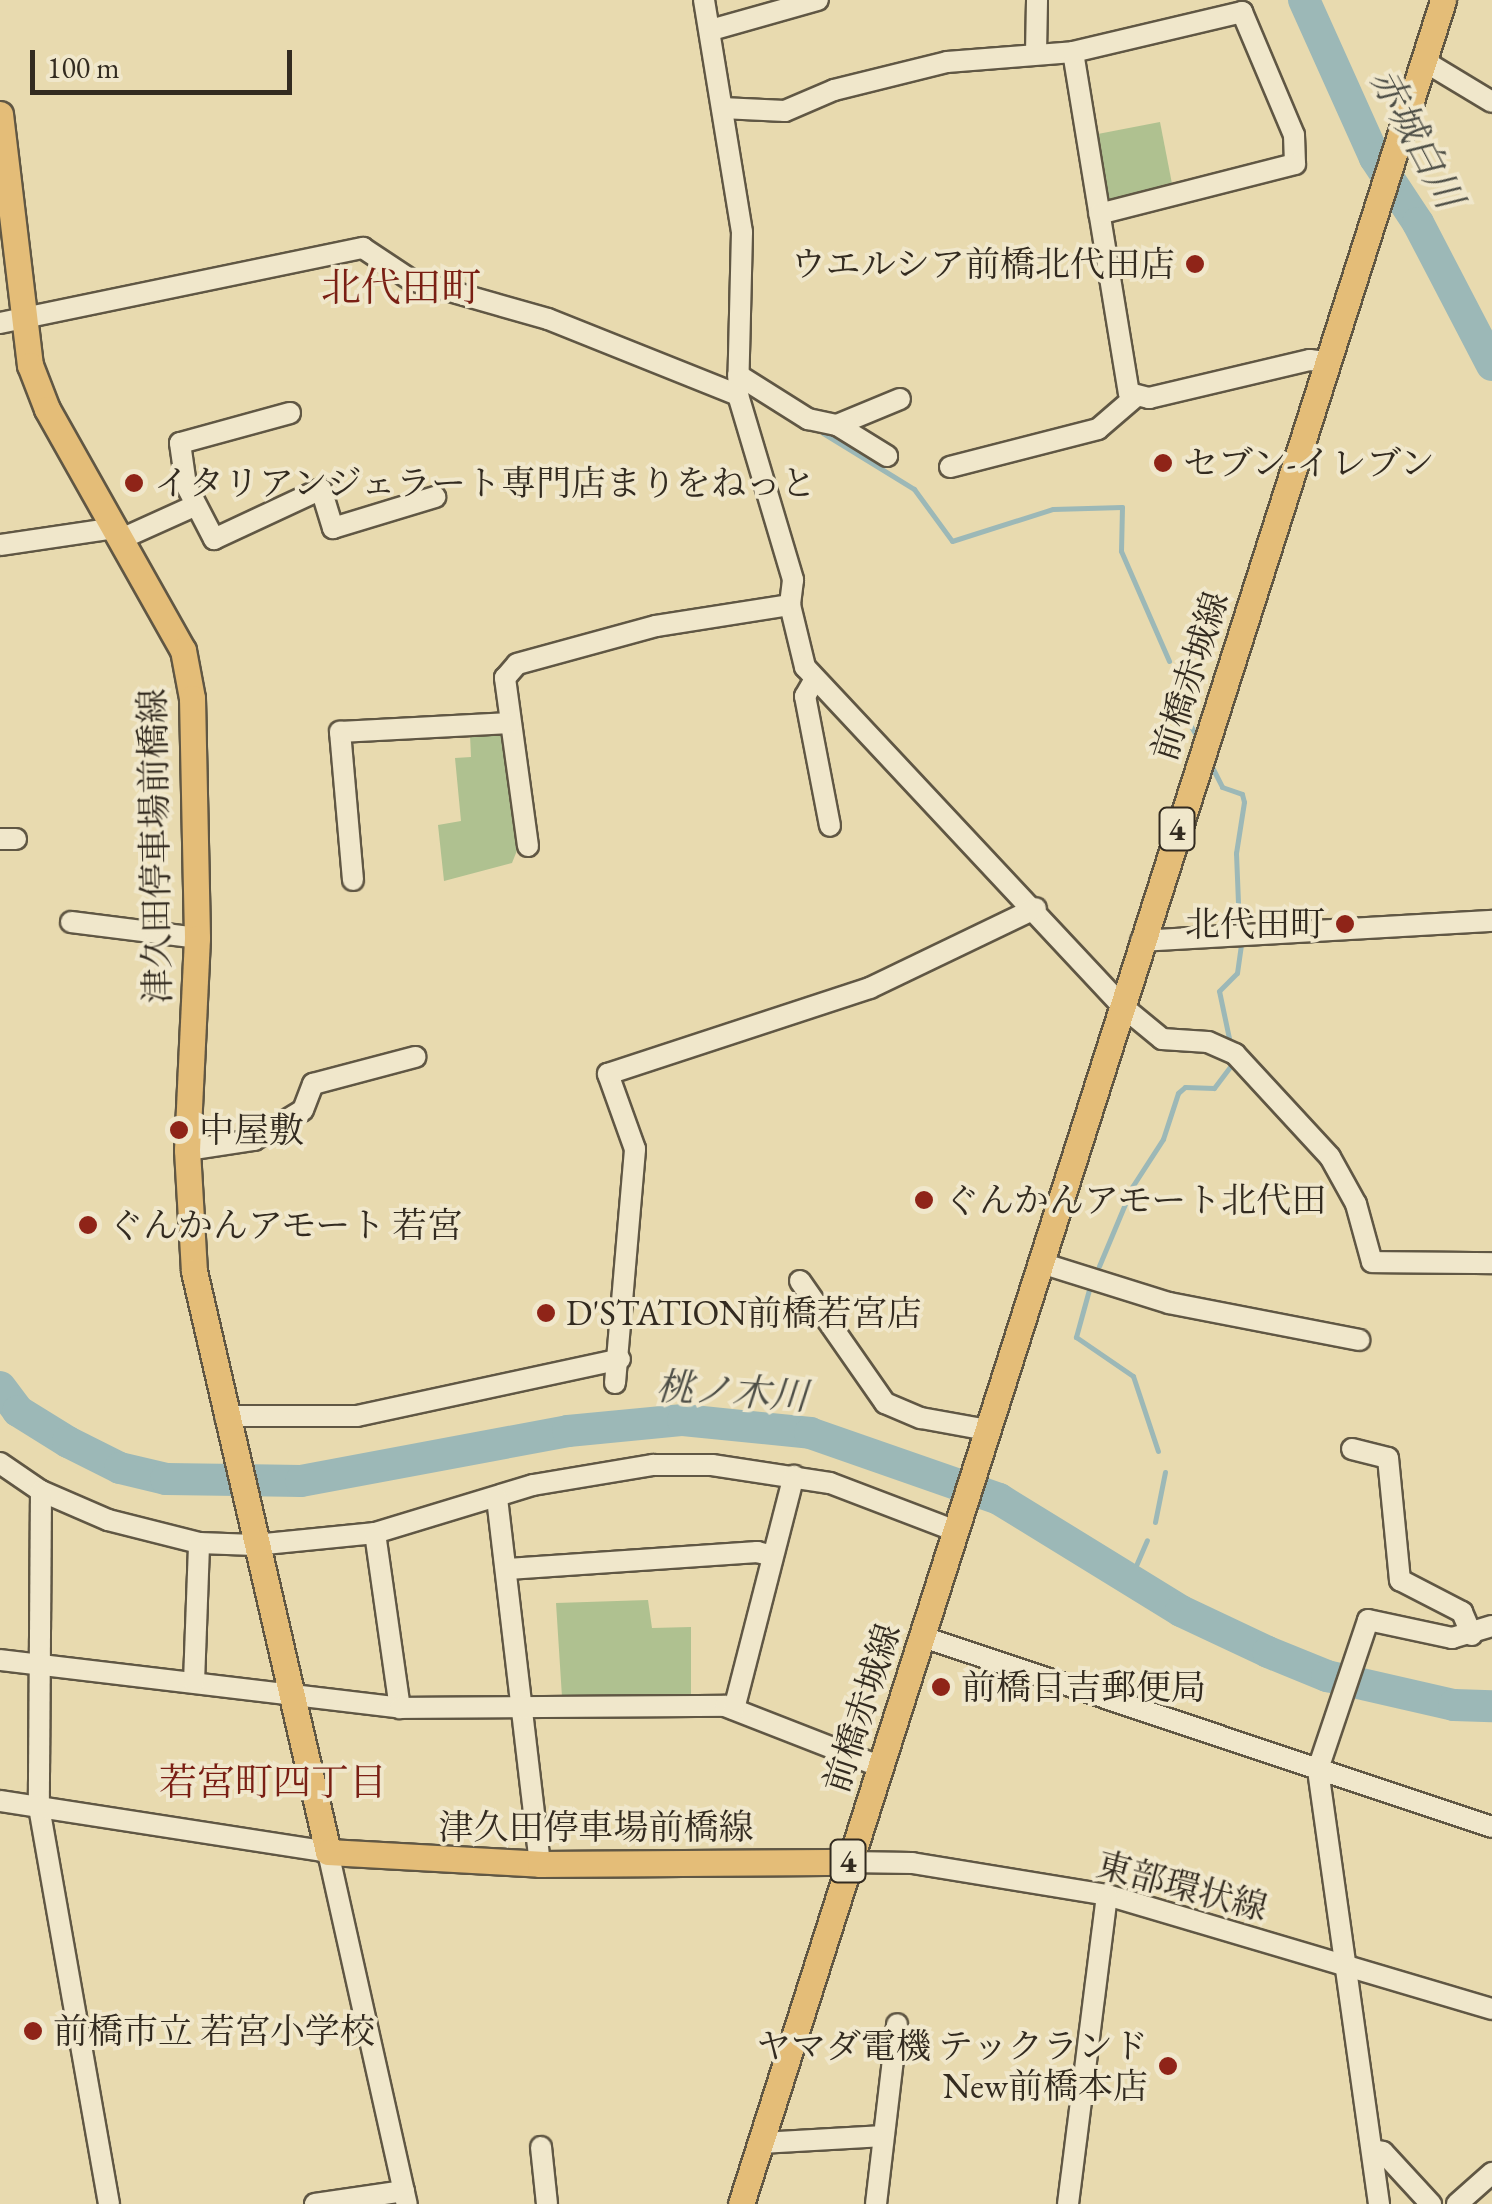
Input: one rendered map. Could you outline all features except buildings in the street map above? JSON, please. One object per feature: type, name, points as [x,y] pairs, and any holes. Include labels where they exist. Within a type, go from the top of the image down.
[{"type":"main road","name":"4","points":[[1424,61],[1443,0]]},
{"type":"main road","name":"前橋赤城線","points":[[985,1440],[1424,61]]},
{"type":"main road","name":"津久田停車場前橋線","points":[[0,114],[11,321],[47,410],[183,650],[189,682],[197,938],[188,1150],[194,1272],[255,1546]]},
{"type":"main road","name":"4","points":[[958,1526],[985,1440]]},
{"type":"main road","name":"前橋赤城線","points":[[741,2204],[958,1526]]},
{"type":"main road","points":[[255,1546],[328,1852]]},
{"type":"main road","name":"津久田停車場前橋線","points":[[328,1852],[540,1864],[848,1862]]},
{"type":"street","points":[[704,0],[742,232],[738,385],[792,580],[790,606],[805,667],[1036,908],[1122,1006],[1162,1039],[1208,1042],[1235,1054],[1330,1157],[1356,1204],[1372,1262],[1492,1263]]},
{"type":"street","points":[[710,30],[818,0]]},
{"type":"street","points":[[1036,0],[1036,53]]},
{"type":"street","points":[[722,108],[785,111],[834,90],[947,62],[1073,52],[1240,6],[1294,136],[1296,164],[1099,214]]},
{"type":"street","points":[[1073,52],[1125,384],[1142,398]]},
{"type":"street","points":[[1424,61],[1492,102]]},
{"type":"street","points":[[11,321],[363,248],[411,280],[548,319],[738,385],[808,419],[837,424],[886,456]]},
{"type":"street","points":[[950,467],[1098,429],[1142,398],[1310,360],[1327,362]]},
{"type":"street","points":[[837,424],[900,399]]},
{"type":"street","points":[[290,413],[180,443],[194,506],[214,540],[321,488],[333,528],[435,497]]},
{"type":"street","points":[[0,545],[118,534],[194,506]]},
{"type":"street","points":[[528,846],[505,678],[516,664],[656,626],[790,606]]},
{"type":"street","points":[[815,679],[805,696],[830,826]]},
{"type":"street","points":[[353,880],[340,732],[510,723]]},
{"type":"street","points":[[615,1382],[620,1359],[635,1149],[608,1074],[870,988],[1036,908]]},
{"type":"street","points":[[1142,941],[1492,921]]},
{"type":"street","points":[[71,922],[197,938]]},
{"type":"street","points":[[188,1150],[254,1140],[303,1110],[313,1084],[415,1056]]},
{"type":"street","points":[[1041,1263],[1170,1304],[1359,1340]]},
{"type":"street","points":[[800,1281],[885,1403],[985,1440]]},
{"type":"street","points":[[226,1425],[357,1416],[620,1359]]},
{"type":"street","points":[[1352,1449],[1388,1458],[1400,1580],[1462,1612],[1482,1631]]},
{"type":"street","points":[[0,1463],[42,1491],[108,1520],[198,1544],[255,1546],[375,1533],[546,1482],[654,1464],[830,1482],[958,1526]]},
{"type":"street","points":[[734,1709],[794,1476]]},
{"type":"street","points":[[42,1491],[39,1806],[109,2204]]},
{"type":"street","points":[[497,1498],[540,1864]]},
{"type":"street","points":[[375,1533],[400,1708]]},
{"type":"street","points":[[194,1682],[198,1544]]},
{"type":"street","points":[[508,1569],[757,1552],[773,1556]]},
{"type":"street","points":[[1380,2204],[1318,1769],[1339,1700],[1371,1618],[1427,1636],[1482,1631]]},
{"type":"street","points":[[923,1637],[1492,1827]]},
{"type":"street","points":[[0,1660],[400,1708],[734,1709],[879,1766]]},
{"type":"street","points":[[0,1801],[328,1852],[406,2197],[315,2204]]},
{"type":"street","name":"東部環状線","points":[[848,1862],[912,1863],[1107,1895],[1492,2009]]},
{"type":"street","points":[[1068,2204],[1107,1895]]},
{"type":"street","points":[[876,2204],[897,2024]]},
{"type":"street","points":[[762,2143],[883,2136]]},
{"type":"street","points":[[542,2148],[547,2204]]},
{"type":"street","points":[[1372,2150],[1383,2152],[1430,2204]]},
{"type":"street","points":[[1457,2204],[1492,2173]]},
{"type":"green space","points":[[1160,122],[1173,190],[1108,202],[1095,135]]},
{"type":"green space","points":[[507,732],[520,843],[512,863],[444,881],[438,825],[461,821],[455,758],[471,757],[470,735]]},
{"type":"green space","points":[[648,1600],[652,1628],[691,1627],[691,1697],[562,1697],[556,1603]]},
{"type":"waterway","name":"赤城白川","points":[[1304,0],[1375,158],[1418,223],[1492,365]]},
{"type":"waterway","points":[[823,433],[914,489],[952,541],[1053,509],[1122,507],[1121,551],[1169,661]]},
{"type":"waterway","points":[[1181,709],[1195,733]]},
{"type":"waterway","points":[[1212,767],[1222,787],[1242,794],[1244,802],[1236,853],[1239,927]]},
{"type":"waterway","points":[[1230,1043],[1219,991],[1237,973],[1241,943]]},
{"type":"waterway","points":[[1099,1266],[1132,1187],[1163,1139],[1178,1093],[1185,1087],[1214,1088],[1230,1067]]},
{"type":"waterway","points":[[1090,1286],[1076,1337],[1133,1376],[1158,1451]]},
{"type":"waterway","name":"桃ノ木川","points":[[0,1387],[18,1411],[68,1442],[120,1468],[166,1479],[301,1481],[568,1431],[683,1420],[810,1433],[999,1499],[1181,1611],[1327,1676],[1454,1705],[1492,1706]]},
{"type":"waterway","points":[[1155,1522],[1165,1472]]},
{"type":"waterway","points":[[1131,1577],[1147,1540]]},
{"type":"place","name":"ウエルシア前橋北代田店","points":[[1195,264]]},
{"type":"place","name":"セブン-イレブン","points":[[1163,463]]},
{"type":"place","name":"イタリアンジェラート専門店まりをねっと","points":[[134,483]]},
{"type":"place","name":"北代田町","points":[[1345,924]]},
{"type":"place","name":"中屋敷","points":[[179,1130]]},
{"type":"place","name":"ぐんかんアモート北代田","points":[[924,1200]]},
{"type":"place","name":"ぐんかんアモート 若宮","points":[[88,1225]]},
{"type":"place","name":"D'STATION前橋若宮店","points":[[546,1313]]},
{"type":"place","name":"前橋日吉郵便局","points":[[941,1687]]},
{"type":"place","name":"前橋市立 若宮小学校","points":[[33,2031]]},
{"type":"place","name":"ヤマダ電機 テックランド New前橋本店","points":[[1168,2066]]},
{"type":"district","name":"北代田町","points":[[401,287]]},
{"type":"district","name":"若宮町四丁目","points":[[273,1782]]}]
